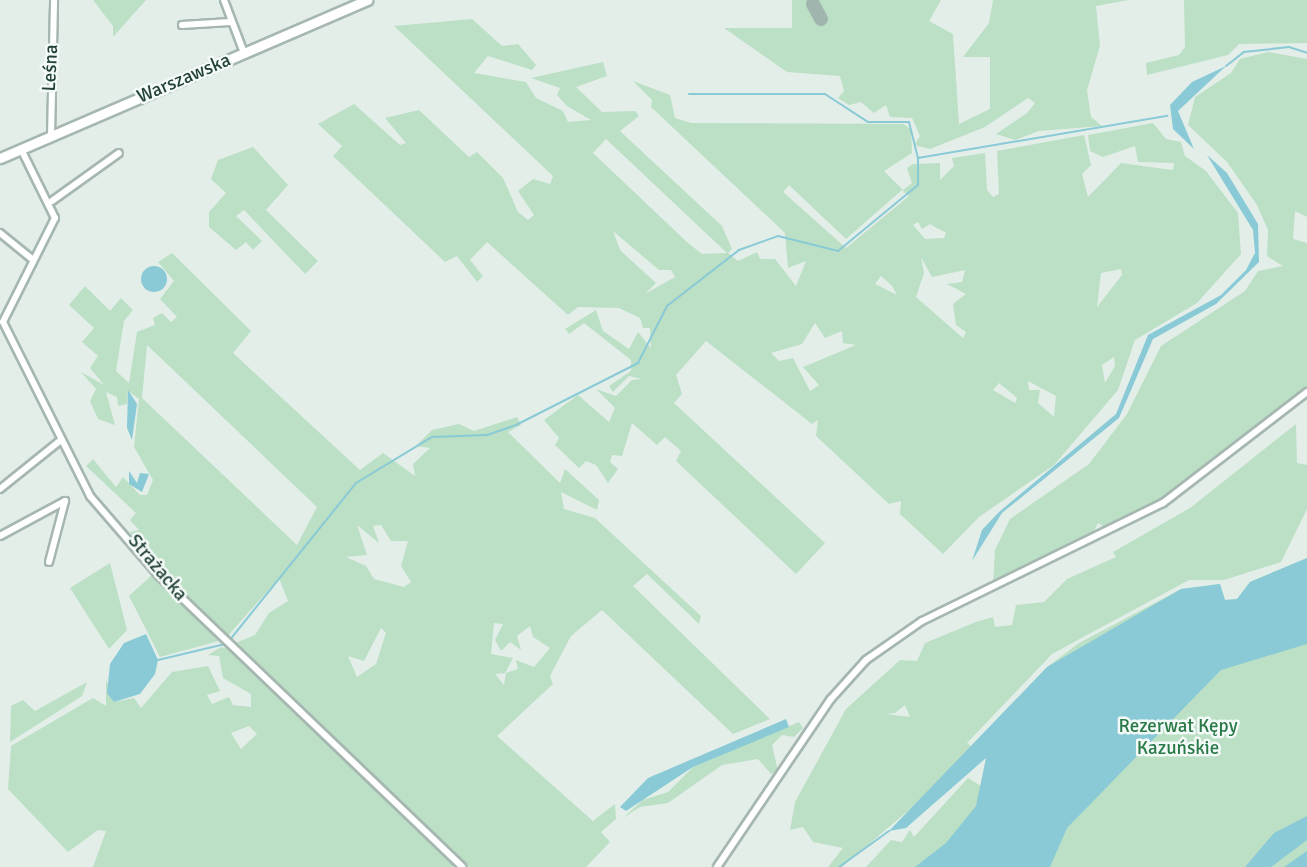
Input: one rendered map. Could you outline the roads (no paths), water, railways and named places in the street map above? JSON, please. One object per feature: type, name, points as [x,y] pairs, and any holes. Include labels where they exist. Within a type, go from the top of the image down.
[{"type":"street","name":"Leśna","points":[[51,136],[54,0]]},
{"type":"street","points":[[225,0],[230,22],[244,53]]},
{"type":"street","name":"Warszawska","points":[[0,158],[367,0]]},
{"type":"street","points":[[182,25],[230,22]]},
{"type":"street","points":[[21,149],[52,201],[119,153]]},
{"type":"street","name":"Strażacka","points":[[52,201],[55,218],[32,259],[3,322],[90,496],[227,643],[462,867]]},
{"type":"street","points":[[0,233],[32,259]]},
{"type":"street","points":[[717,867],[830,701],[866,660],[922,621],[1163,503],[1307,392]]},
{"type":"street","points":[[0,489],[61,440]]},
{"type":"street","points":[[0,536],[65,501],[49,562]]},
{"type":"water","points":[[1226,66],[1178,111],[1194,149],[1173,129],[1170,105],[1192,82]]},
{"type":"water","points":[[1207,155],[1227,173],[1258,224],[1259,262],[1216,304],[1153,339],[1119,418],[1002,513],[972,561],[982,530],[999,512],[1116,414],[1148,335],[1221,295],[1246,270],[1255,253],[1253,230]]},
{"type":"water","points":[[154,266],[164,269],[167,279],[164,289],[154,292],[144,289],[141,279],[144,269]]},
{"type":"water","points":[[128,390],[137,404],[132,440],[127,428]]},
{"type":"water","points":[[129,471],[137,483],[140,473],[149,474],[142,492],[129,484]]},
{"type":"water","points":[[1307,558],[1307,644],[1221,670],[1067,828],[1050,867],[915,867],[946,843],[976,806],[986,758],[906,828],[889,831],[1047,667],[1181,589],[1220,584],[1225,600],[1237,599],[1250,582]]},
{"type":"water","points":[[146,634],[158,660],[155,674],[140,694],[114,702],[107,693],[110,664],[124,643]]},
{"type":"water","points":[[786,719],[789,727],[693,767],[626,811],[620,807],[648,778]]},
{"type":"water","points":[[1307,816],[1307,840],[1271,867],[1245,867],[1274,833]]},
{"type":"water","points":[[1307,851],[1307,867],[1284,867]]},
{"type":"waterway","points":[[1226,66],[1244,52],[1289,47],[1307,53]]},
{"type":"waterway","points":[[689,94],[825,94],[868,122],[909,122],[918,158],[1167,116]]},
{"type":"waterway","points":[[229,641],[356,483],[432,437],[487,435],[516,425],[638,363],[667,306],[739,250],[778,236],[838,251],[918,185],[918,158]]},
{"type":"waterway","points":[[158,660],[225,644]]},
{"type":"waterway","points":[[839,867],[889,831]]},
{"type":"park label","name":"Rezerwat Kępy Kazuńskie","points":[[1178,738]]}]
